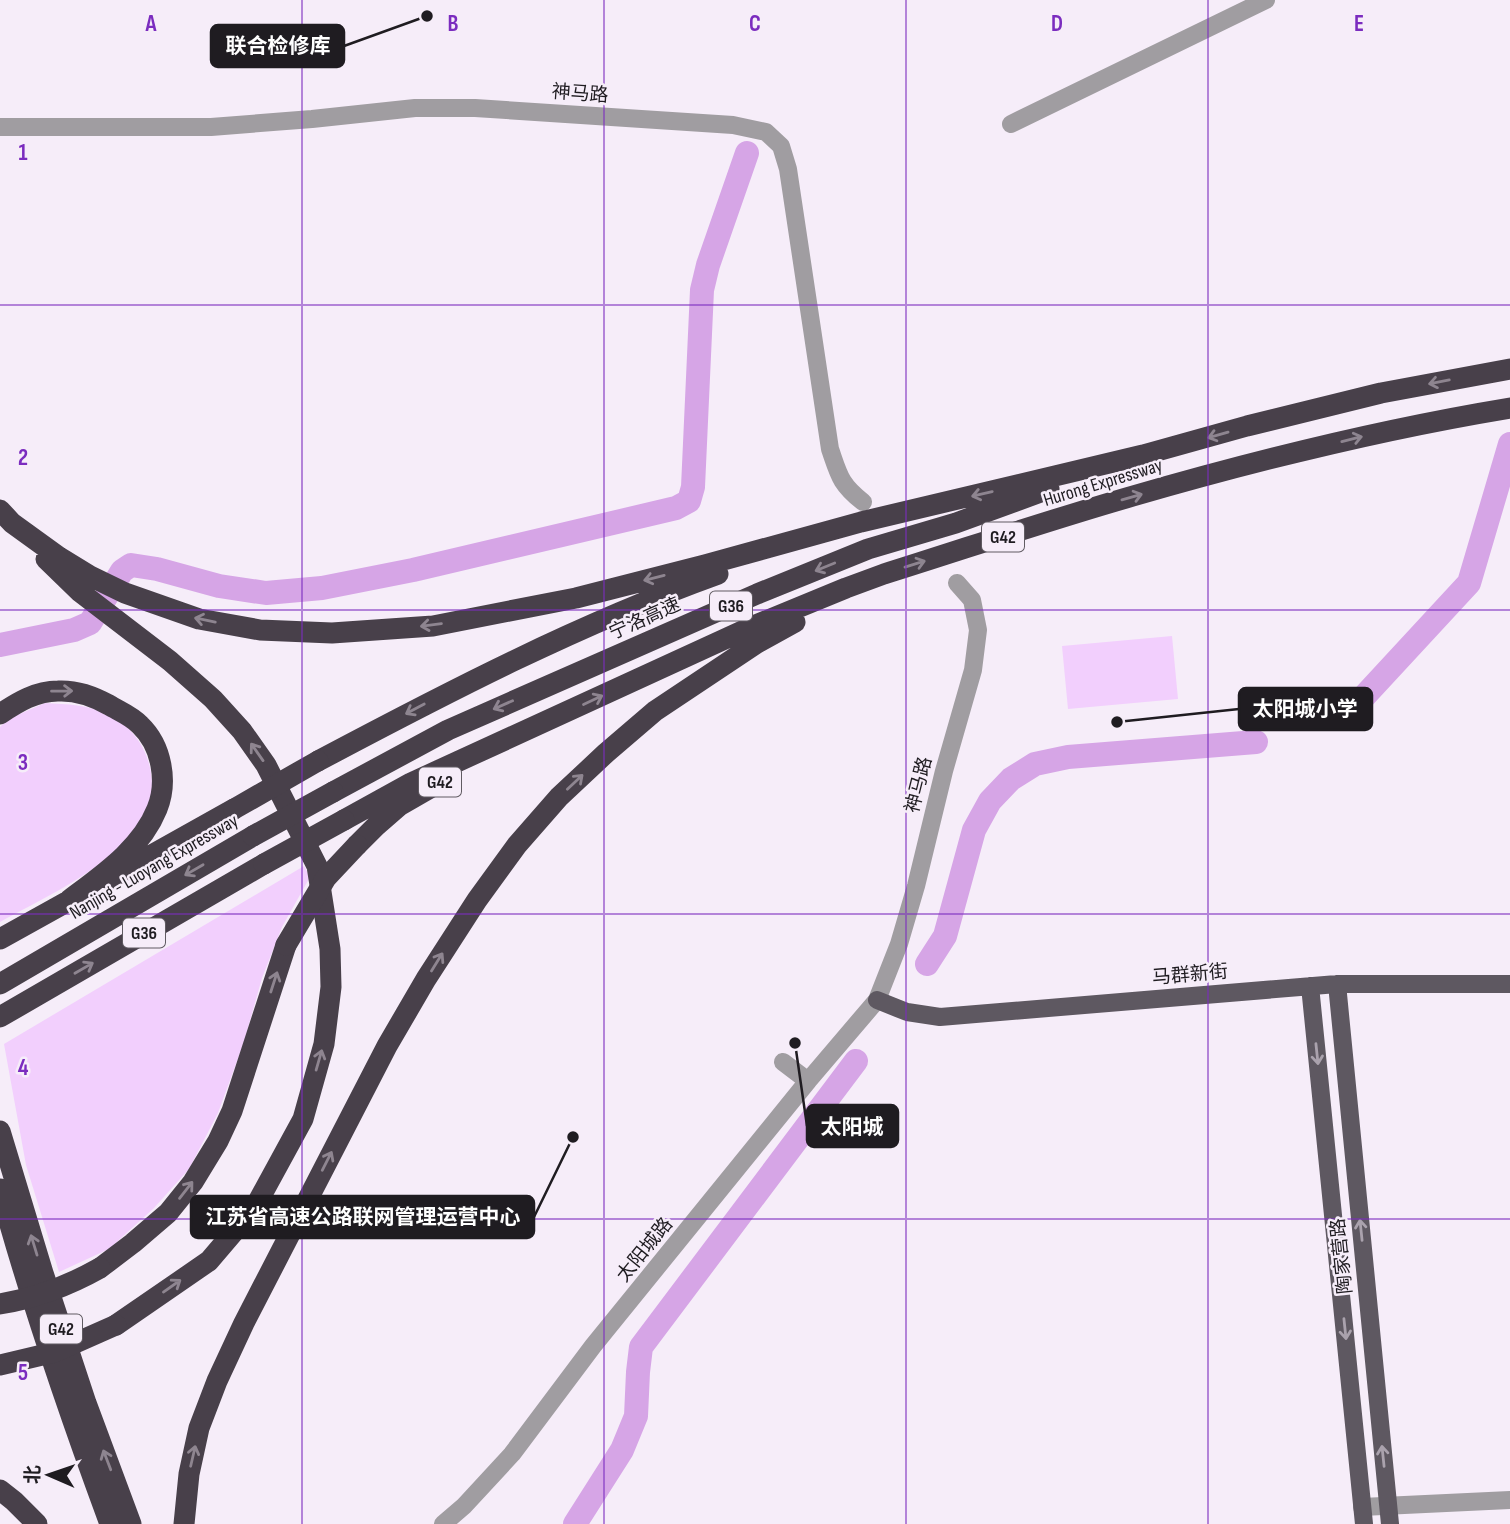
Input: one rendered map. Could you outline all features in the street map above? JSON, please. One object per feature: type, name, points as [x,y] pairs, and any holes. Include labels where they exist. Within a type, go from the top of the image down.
[{"type":"highway","name":"Hurong Expressway","points":[[1143,456],[1247,426],[1381,393],[1508,369]]},
{"type":"highway","name":"Hurong Expressway","points":[[530,728],[751,627],[884,574],[1132,496],[1245,465],[1363,436],[1504,409]]},
{"type":"highway","name":"G42","points":[[6,516],[58,557],[85,584],[125,593],[199,619],[261,630],[332,633],[433,626],[576,598],[705,565],[862,512],[1143,456]]},
{"type":"highway","name":"宁洛高速","points":[[333,792],[448,730],[757,594],[868,549],[956,523],[1143,456]]},
{"type":"highway","points":[[3,938],[423,705],[576,632],[862,512]]},
{"type":"highway","points":[[184,1524],[188,1474],[199,1428],[239,1335],[387,1046],[477,900],[517,845],[559,797],[655,711],[757,643],[884,574]]},
{"type":"highway","points":[[0,1365],[55,1352],[116,1325],[208,1261],[255,1206],[303,1119],[324,1044],[331,987],[330,949],[317,866],[266,765],[242,731],[213,699],[170,661],[111,617],[85,584]]},
{"type":"highway","points":[[0,714],[37,693],[75,691],[98,699],[141,725],[153,741],[160,759],[163,785],[157,809],[142,837],[115,865],[69,900]]},
{"type":"highway","name":"G42","points":[[0,1304],[36,1296],[100,1268],[168,1213],[218,1141],[235,1102],[286,945],[326,878],[399,806],[530,728]]},
{"type":"highway","name":"G36","points":[[0,1017],[264,864],[411,783],[530,728]]},
{"type":"highway","name":"Nanjing - Luoyang Expressway","points":[[8,979],[333,792]]},
{"type":"highway","points":[[0,1111],[10,1165]]},
{"type":"highway","name":"G42","points":[[0,1131],[86,1403],[131,1524]]},
{"type":"highway","name":"G42","points":[[0,1189],[23,1274],[68,1410],[110,1524]]},
{"type":"highway","points":[[0,1218],[23,1274]]},
{"type":"highway","points":[[0,1490],[37,1524]]},
{"type":"main road","name":"马群新街","points":[[877,1000],[907,1012],[940,1017],[1337,984],[1510,984]]},
{"type":"main road","name":"陶家营路","points":[[1337,984],[1390,1524]]},
{"type":"main road","name":"陶家营路","points":[[1310,986],[1363,1516]]},
{"type":"street","points":[[1011,124],[1266,0]]},
{"type":"street","name":"神马路","points":[[0,127],[211,127],[415,108],[475,108],[733,125],[766,132],[781,146],[788,169],[830,449],[839,476],[862,512]]},
{"type":"street","name":"神马路","points":[[877,1000],[899,944],[916,886],[944,771],[973,670],[978,630],[972,600],[957,583]]},
{"type":"street","name":"太阳城路","points":[[443,1524],[464,1506],[512,1454],[593,1346],[877,1000]]},
{"type":"street","points":[[783,1062],[808,1081]]},
{"type":"street","points":[[1363,1516],[1388,1506],[1510,1500]]},
{"type":"shaded area","points":[[1172,636],[1178,699],[1068,709],[1062,646]]},
{"type":"shaded area","points":[[45,703],[93,709],[124,724],[145,752],[152,786],[150,803],[144,820],[134,836],[124,845],[73,882],[0,922],[0,727],[8,719]]},
{"type":"shaded area","points":[[304,866],[310,877],[282,927],[262,978],[244,1042],[218,1113],[189,1169],[154,1208],[109,1249],[59,1272],[26,1165],[4,1044]]},
{"type":"waterway","points":[[0,645],[74,630],[90,623],[122,571],[131,565],[157,569],[219,586],[266,593],[322,588],[413,570],[676,508],[689,501],[693,487],[702,290],[708,265],[747,153]]},
{"type":"waterway","points":[[1358,703],[1469,583],[1510,444]]},
{"type":"waterway","points":[[927,964],[945,936],[974,830],[990,801],[1011,779],[1035,764],[1068,757],[1256,742]]},
{"type":"waterway","points":[[575,1524],[622,1450],[636,1416],[641,1347],[856,1061]]},
{"type":"place","name":"联合检修库","points":[[427,16]]},
{"type":"place","name":"太阳城小学","points":[[1117,722]]},
{"type":"place","name":"太阳城","points":[[795,1043]]},
{"type":"place","name":"江苏省高速公路联网管理运营中心","points":[[573,1137]]}]
